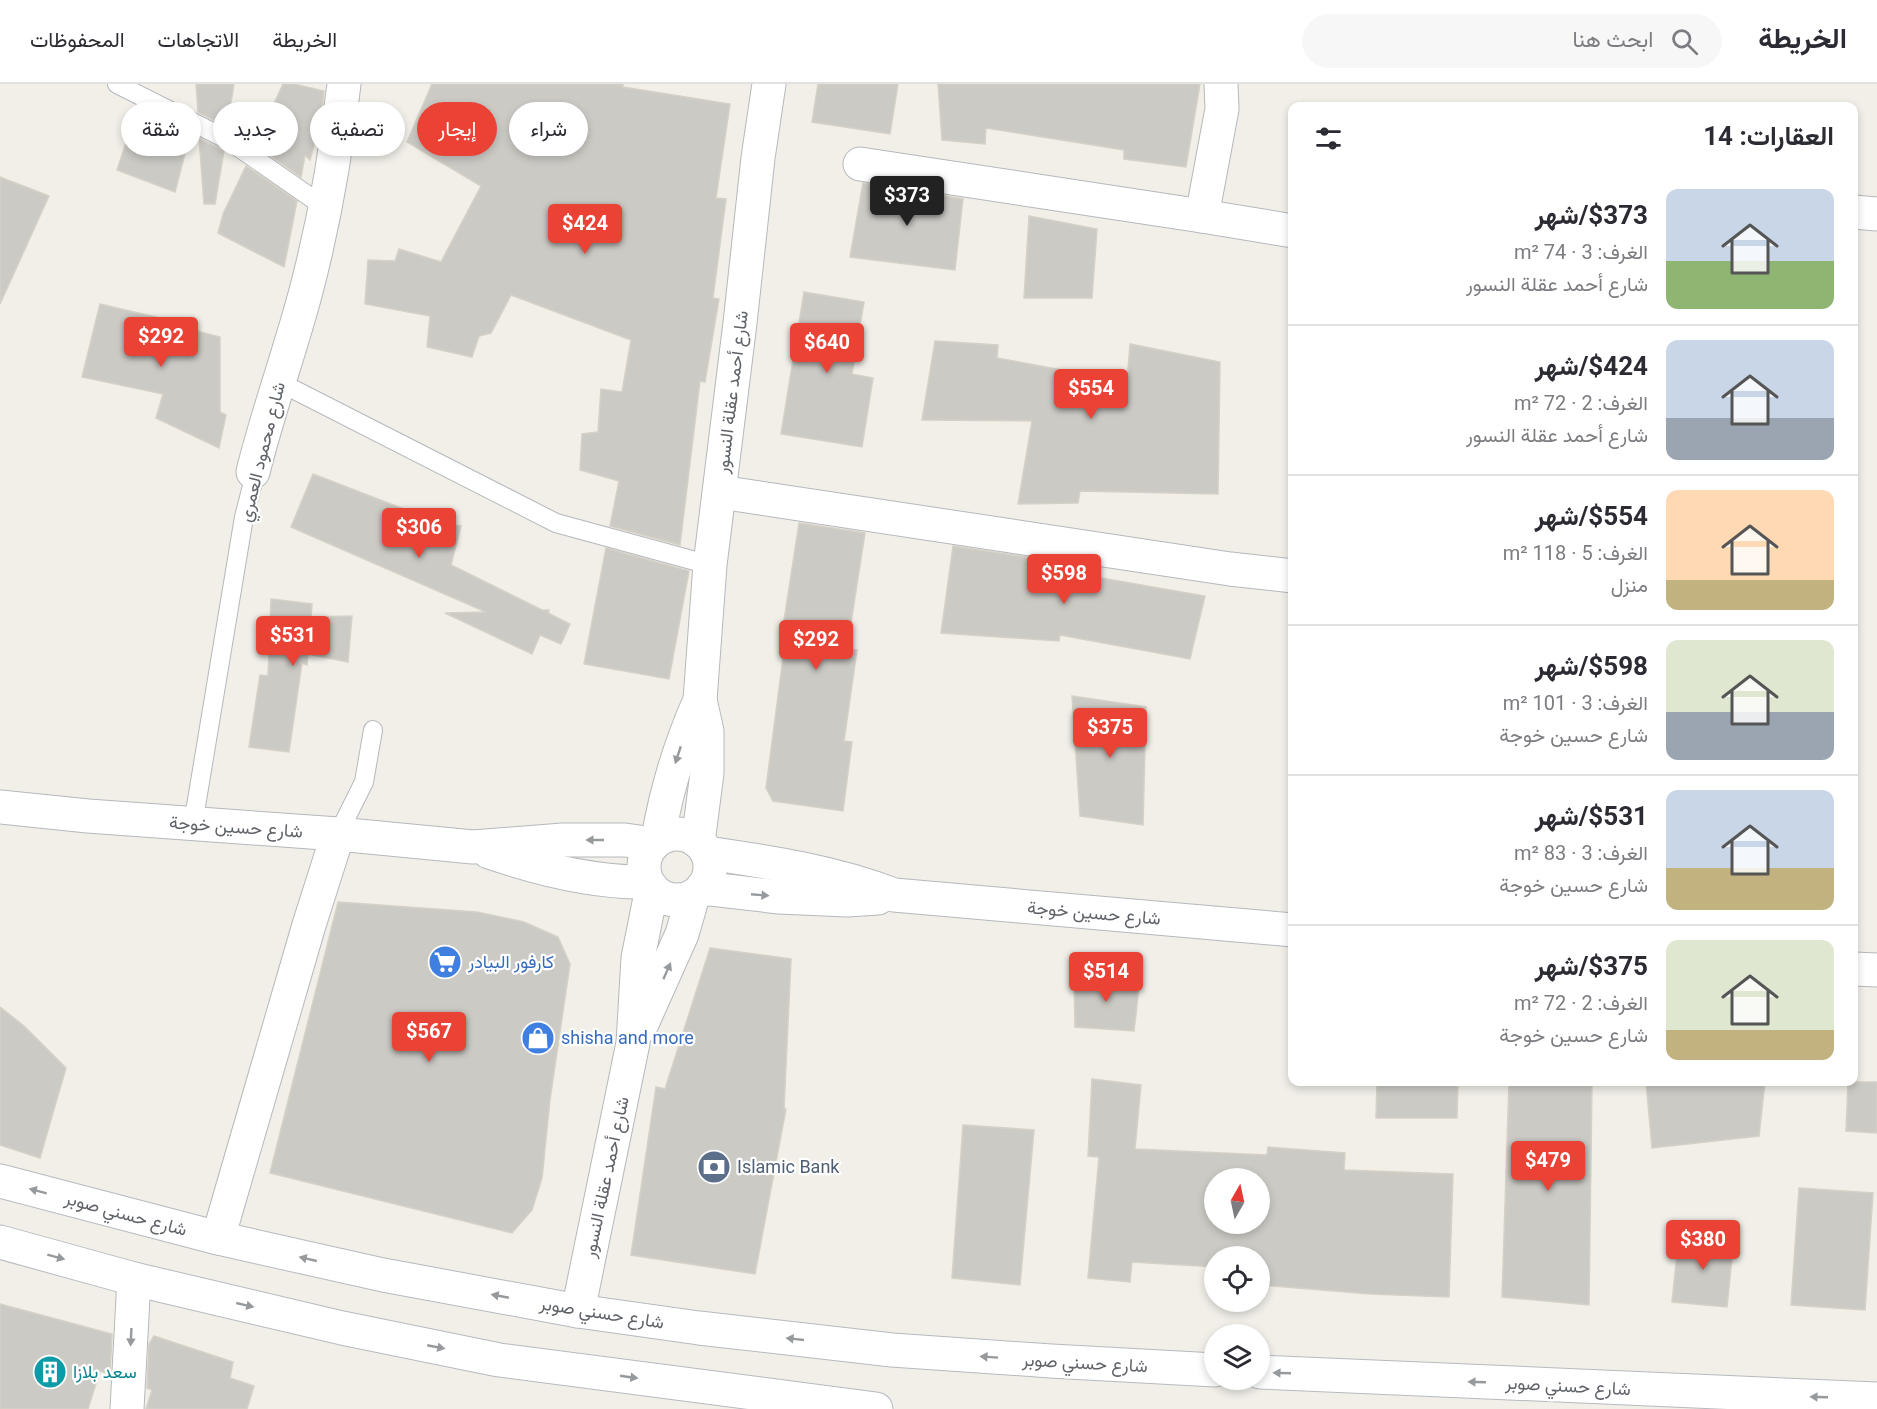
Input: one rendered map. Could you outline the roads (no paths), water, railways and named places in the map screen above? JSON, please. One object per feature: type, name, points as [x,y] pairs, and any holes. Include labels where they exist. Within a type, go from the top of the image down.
[{"type":"street","name":"شارع محمود العمري","points":[[253,472],[306,291],[326,208],[344,84]]},
{"type":"street","name":"شارع أحمد عقلة النسور","points":[[703,847],[707,731],[700,700],[710,565],[769,84]]},
{"type":"street","points":[[1202,216],[1222,109],[1221,84]]},
{"type":"street","points":[[860,164],[1288,230]]},
{"type":"street","points":[[1858,212],[1877,214]]},
{"type":"street","points":[[720,492],[1230,569],[1288,575]]},
{"type":"street","name":"شارع أحمد عقلة النسور","points":[[656,842],[671,777],[687,729],[700,700]]},
{"type":"street","name":"شارع حسين خوجة","points":[[0,807],[473,847],[563,840],[656,842]]},
{"type":"street","points":[[218,1238],[302,947],[338,834]]},
{"type":"street","points":[[679,834],[689,836],[703,847],[710,865],[708,877],[697,892],[682,899],[671,899],[660,895],[649,885],[644,862],[656,842],[668,835],[679,834]]},
{"type":"street","name":"شارع حسين خوجة","points":[[473,847],[553,870],[649,885]]},
{"type":"street","name":"شارع حسين خوجة","points":[[703,847],[873,886],[894,895]]},
{"type":"street","name":"شارع أحمد عقلة النسور","points":[[578,1311],[633,1043],[638,958],[649,885]]},
{"type":"street","name":"شارع أحمد عقلة النسور","points":[[633,1043],[682,934],[697,892]]},
{"type":"street","name":"شارع حسين خوجة","points":[[697,892],[848,900],[866,900],[894,895],[1288,930]]},
{"type":"street","points":[[1858,969],[1877,970]]},
{"type":"street","name":"شارع حسني صوبر","points":[[0,1180],[218,1238],[383,1275],[578,1311],[699,1328],[892,1350],[1204,1369]]},
{"type":"street","points":[[0,1242],[134,1279],[342,1328],[499,1360],[876,1409]]},
{"type":"street","points":[[127,1409],[134,1279]]},
{"type":"street","name":"شارع حسني صوبر","points":[[1270,1372],[1877,1399]]},
{"type":"lane","points":[[117,84],[228,140],[326,208]]},
{"type":"lane","points":[[279,382],[556,523],[710,565]]},
{"type":"lane","name":"شارع محمود العمري","points":[[193,824],[253,472]]},
{"type":"lane","points":[[338,834],[363,782],[373,730]]},
{"type":"place","name":"كارفور البيادر","points":[[445,962]]},
{"type":"place","name":"shisha and more","points":[[538,1038]]},
{"type":"place","name":"Islamic Bank","points":[[714,1167]]},
{"type":"place","name":"سعد بلازا","points":[[50,1372]]}]
